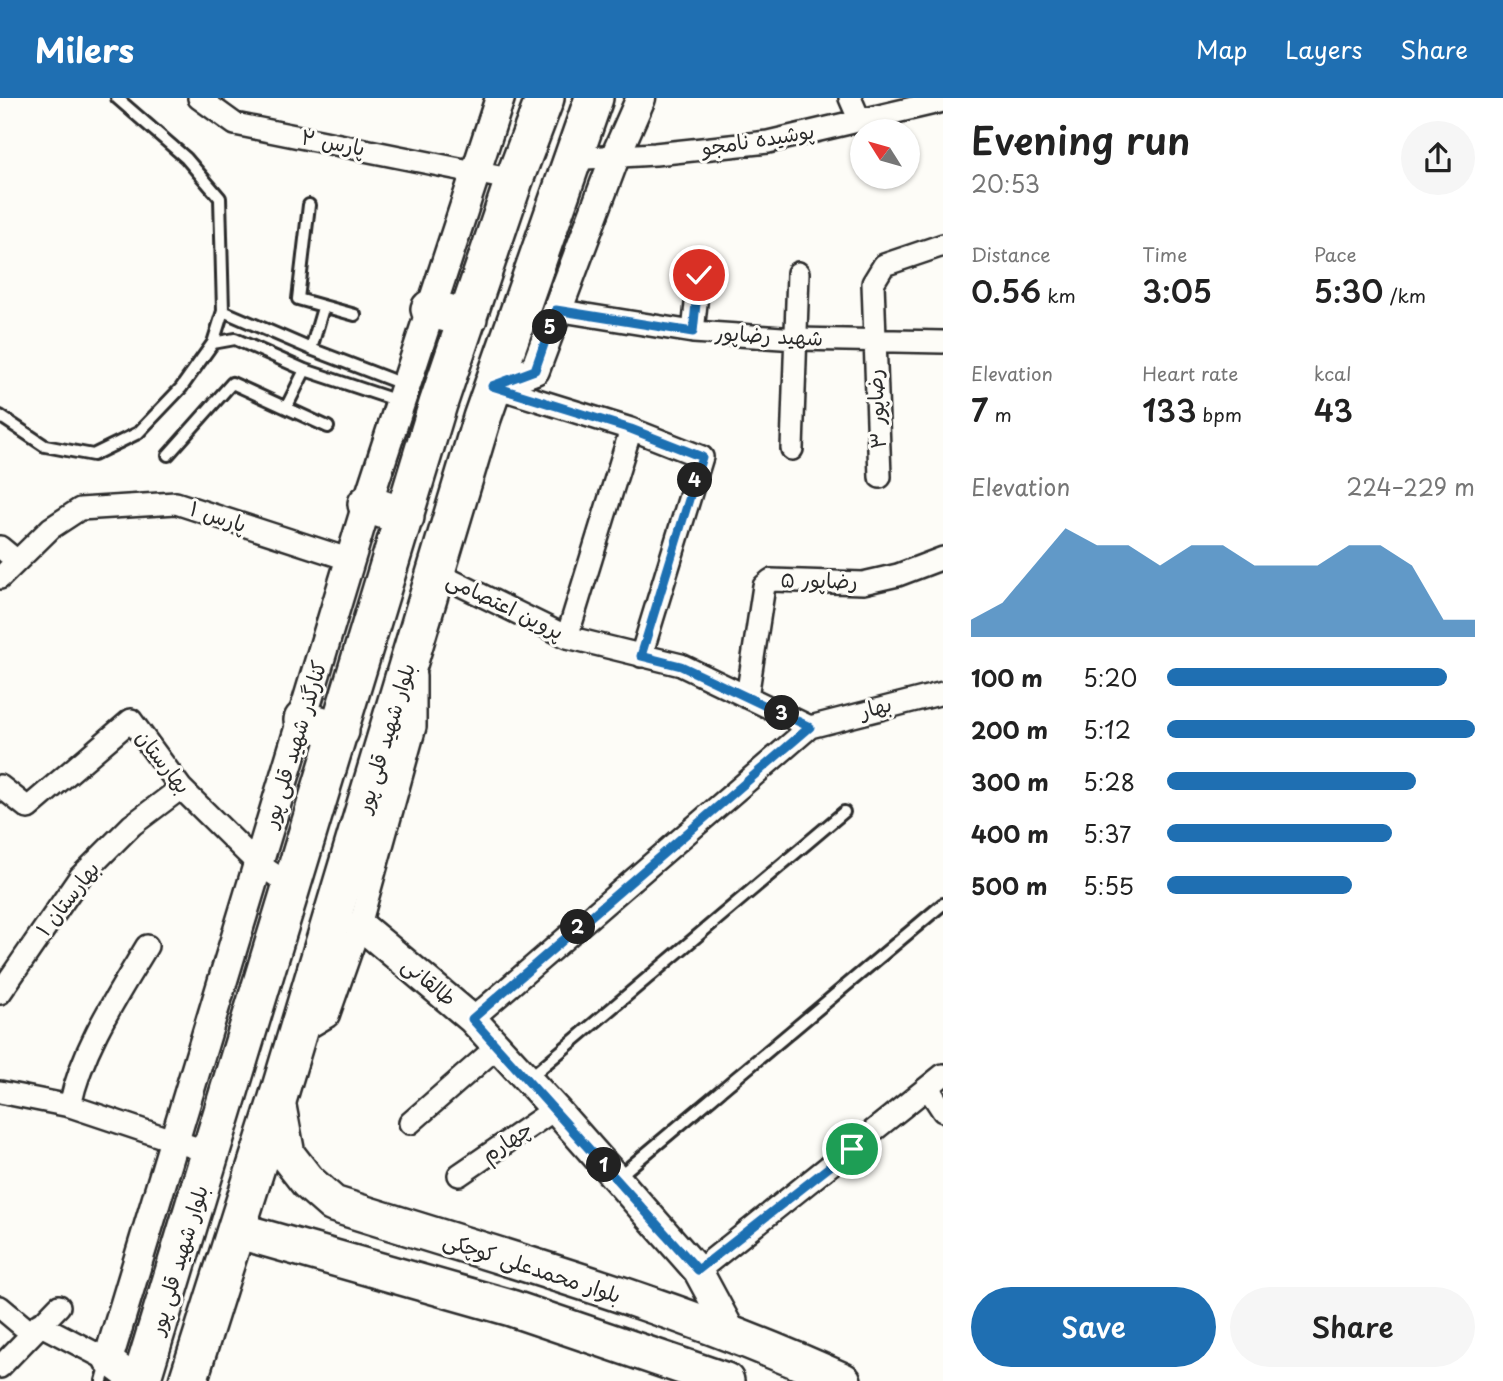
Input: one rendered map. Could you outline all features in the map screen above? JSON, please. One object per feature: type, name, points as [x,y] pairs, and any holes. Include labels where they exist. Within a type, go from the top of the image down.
[{"type":"highway","name":"بلوار شهید قلی پور","points":[[138,1381],[172,1283],[468,318],[514,180],[545,98]]},
{"type":"highway","name":"بلوار شهید قلی پور","points":[[188,1381],[277,1101],[492,386],[570,159],[594,98]]},
{"type":"highway","points":[[430,309],[468,318]]},
{"type":"highway","points":[[367,504],[405,517]]},
{"type":"highway","points":[[303,720],[340,731]]},
{"type":"highway","points":[[236,1230],[225,1214],[223,1196],[276,1030],[258,1001]]},
{"type":"highway","points":[[172,1283],[194,1278],[204,1282],[216,1294]]},
{"type":"main road","name":"بلوار محمدعلی کوچکی","points":[[277,1101],[287,1155],[308,1182],[333,1204],[732,1335],[844,1381]]},
{"type":"main road","points":[[319,1252],[314,1239],[315,1225],[322,1212],[333,1204]]},
{"type":"main road","points":[[236,1230],[511,1308],[726,1381]]},
{"type":"main road","points":[[511,1308],[525,1265]]},
{"type":"street","name":"پارس ۲","points":[[199,98],[235,124],[514,180]]},
{"type":"street","name":"کنارگذر شهید قلی پور","points":[[105,1371],[367,504],[500,98]]},
{"type":"street","points":[[492,386],[535,370],[615,157],[641,98]]},
{"type":"street","points":[[850,98],[859,119]]},
{"type":"street","name":"پوشیده نامجو","points":[[868,119],[943,101]]},
{"type":"street","name":"پوشیده نامجو","points":[[570,159],[768,142],[850,123]]},
{"type":"street","name":"رضاپور ۳","points":[[880,477],[873,284],[884,265],[943,245]]},
{"type":"street","points":[[792,449],[798,273]]},
{"type":"street","points":[[693,332],[699,275]]},
{"type":"street","name":"شهید رضاپور","points":[[556,310],[693,332],[797,339],[943,342]]},
{"type":"street","points":[[492,386],[631,429],[702,457],[641,656]]},
{"type":"street","points":[[567,638],[631,429]]},
{"type":"street","name":"پارس ۱","points":[[0,578],[51,528],[80,509],[176,503],[351,560]]},
{"type":"street","points":[[0,547],[17,562]]},
{"type":"street","name":"رضاپور ۵","points":[[747,696],[764,586],[771,580],[863,583],[898,575],[943,558]]},
{"type":"street","name":"پروین اعتصامی","points":[[436,572],[567,638],[681,666],[810,727]]},
{"type":"street","points":[[296,1035],[328,1016],[360,925],[415,727],[416,639]]},
{"type":"street","name":"بهار","points":[[810,727],[887,705],[943,693]]},
{"type":"street","name":"بهارستان","points":[[0,786],[28,808],[131,720],[181,788],[257,863],[293,887]]},
{"type":"street","points":[[472,1019],[810,727]]},
{"type":"street","name":"بهارستان ۱","points":[[0,993],[74,884],[132,825],[181,788]]},
{"type":"street","name":"طالقانی","points":[[360,925],[472,1019],[528,1079],[698,1270],[732,1335]]},
{"type":"street","points":[[70,1106],[76,1076],[147,946]]},
{"type":"street","points":[[410,1123],[498,1046]]},
{"type":"street","points":[[698,1270],[936,1082],[943,1111]]},
{"type":"street","points":[[0,1092],[70,1106],[211,1153]]},
{"type":"street","name":"چهارم","points":[[459,1175],[555,1110]]},
{"type":"street","points":[[0,1367],[59,1306]]},
{"type":"street","points":[[0,1307],[105,1371],[138,1381]]},
{"type":"lane","points":[[0,416],[44,446],[93,455],[138,433],[181,388],[213,343],[223,311],[220,198],[186,158],[117,98]]},
{"type":"lane","points":[[309,205],[298,299],[355,315]]},
{"type":"lane","points":[[310,349],[323,308]]},
{"type":"lane","points":[[223,311],[403,393]]},
{"type":"lane","points":[[213,343],[235,339],[305,370],[403,393]]},
{"type":"lane","points":[[287,406],[305,370]]},
{"type":"lane","points":[[168,455],[232,383],[287,406],[328,428]]},
{"type":"lane","points":[[528,1079],[844,812]]},
{"type":"lane","points":[[615,1179],[943,905]]},
{"type":"route","points":[[699,275],[693,332],[556,310],[535,370],[492,386],[631,429],[702,457],[641,656],[681,666],[810,727],[472,1019],[698,1270],[852,1149]]}]
